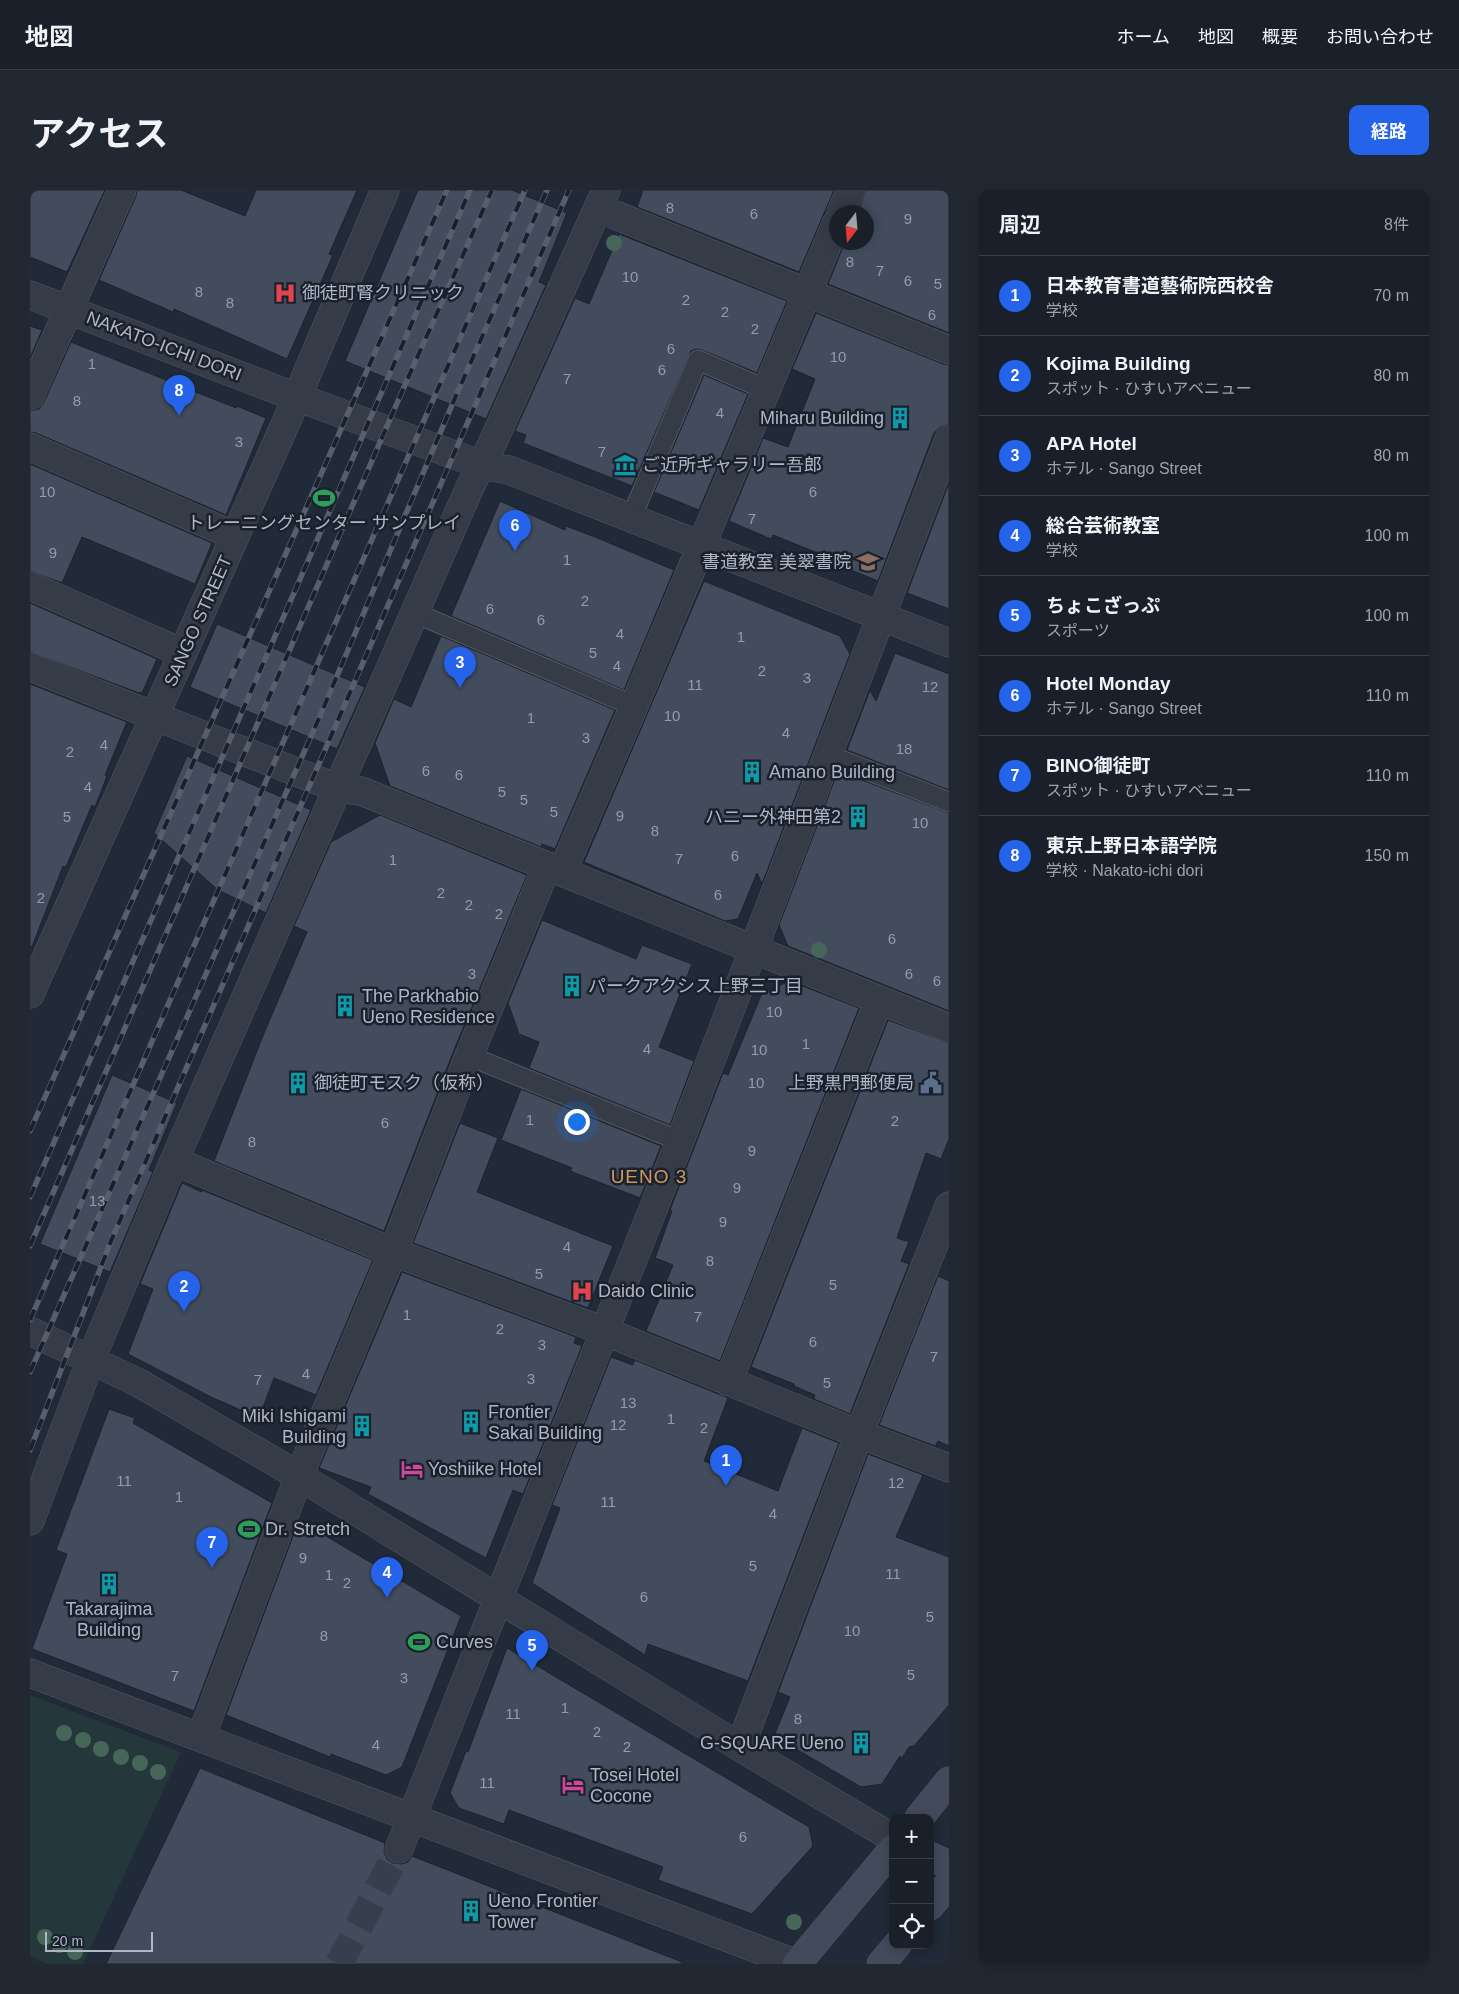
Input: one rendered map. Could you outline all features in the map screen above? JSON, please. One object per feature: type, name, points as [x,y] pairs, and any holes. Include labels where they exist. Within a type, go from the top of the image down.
[{"type":"main road","points":[[922,1814],[949,1781]]},
{"type":"main road","points":[[797,1964],[847,1907],[889,1854]]},
{"type":"main road","points":[[934,1858],[949,1865]]},
{"type":"main road","points":[[932,1904],[949,1884]]},
{"type":"main road","points":[[881,1964],[894,1949]]},
{"type":"street","points":[[30,396],[122,190]]},
{"type":"street","name":"SANGO STREET","points":[[30,994],[236,536],[385,190]]},
{"type":"street","points":[[844,205],[851,190]]},
{"type":"street","points":[[30,1521],[90,1359],[174,1161],[469,489],[482,465],[602,199],[808,293],[949,350]]},
{"type":"street","points":[[201,1737],[299,1476],[393,1252],[469,1056],[555,869],[634,706],[829,241]]},
{"type":"street","name":"NAKATO-ICHI DORI","points":[[30,294],[297,397],[482,465],[509,470],[949,643]]},
{"type":"street","points":[[399,1849],[413,1818],[498,1598],[680,1142],[949,439]]},
{"type":"street","points":[[30,447],[236,536]]},
{"type":"street","points":[[30,586],[183,653]]},
{"type":"street","points":[[30,667],[337,788],[360,791],[949,1028]]},
{"type":"street","points":[[728,1382],[879,1000]]},
{"type":"street","points":[[174,1161],[393,1252],[604,1331],[728,1382],[949,1468]]},
{"type":"street","points":[[740,1747],[859,1434],[949,1206]]},
{"type":"street","points":[[30,1331],[114,1371],[299,1476],[740,1747],[889,1836]]},
{"type":"street","points":[[30,1673],[797,1964]]},
{"type":"lane","points":[[631,518],[698,360],[767,390]]},
{"type":"lane","points":[[415,613],[634,706]]},
{"type":"lane","points":[[828,755],[949,802]]},
{"type":"lane","points":[[469,1056],[680,1142]]},
{"type":"shaded area","points":[[30,1695],[181,1752],[83,1964],[47,1964],[30,1956]]},
{"type":"building","points":[[30,190],[105,190],[67,272],[30,257]]},
{"type":"building","points":[[137,190],[181,190],[245,216],[256,190],[357,190],[329,254],[333,255],[287,359],[174,309],[173,312],[99,280]]},
{"type":"building","points":[[418,190],[512,190],[567,213],[539,282],[546,285],[486,419],[345,361]]},
{"type":"building","points":[[643,190],[834,190],[799,272],[637,207]]},
{"type":"building","points":[[866,190],[949,190],[949,333],[828,284],[842,250],[874,250],[874,205],[861,205]]},
{"type":"building","points":[[619,234],[787,301],[757,373],[702,350],[696,349],[691,351],[632,486],[523,443],[526,435],[515,431],[575,298],[589,304]]},
{"type":"building","points":[[816,313],[949,365],[949,424],[940,427],[934,433],[878,581],[829,561],[830,558],[773,535],[771,539],[729,521],[763,438],[788,447],[815,379],[792,369]]},
{"type":"building","points":[[30,326],[42,330],[30,358]]},
{"type":"building","points":[[71,342],[236,408],[237,406],[266,418],[226,515],[30,432],[30,411],[39,409],[44,402]]},
{"type":"building","points":[[704,375],[748,394],[699,510],[654,492]]},
{"type":"building","points":[[30,464],[212,543],[195,584],[82,537],[62,583],[30,571]]},
{"type":"building","points":[[949,483],[949,609],[907,593]]},
{"type":"building","points":[[500,501],[565,530],[566,526],[674,570],[624,690],[451,616]]},
{"type":"building","points":[[704,581],[840,636],[850,654],[762,884],[757,873],[738,919],[725,921],[584,862]]},
{"type":"building","points":[[30,603],[157,659],[142,693],[30,652]]},
{"type":"building","points":[[217,624],[365,687],[337,749],[190,687]]},
{"type":"building","points":[[441,636],[615,710],[555,849],[542,844],[541,847],[390,786],[375,743],[394,699],[411,707]]},
{"type":"building","points":[[895,653],[949,674],[949,790],[847,750],[870,690],[876,701]]},
{"type":"building","points":[[30,684],[127,722],[105,775],[107,776],[95,807],[92,805],[66,867],[63,866],[32,947],[30,946]]},
{"type":"building","points":[[187,756],[311,810],[266,913],[218,890],[154,833]]},
{"type":"building","points":[[838,771],[949,813],[949,1011],[788,946],[779,925]]},
{"type":"building","points":[[380,815],[527,875],[454,1050],[384,1231],[214,1161],[262,1038],[307,932],[294,926],[331,842]]},
{"type":"building","points":[[542,920],[636,959],[642,945],[692,964],[659,1047],[694,1061],[670,1125],[529,1068],[539,1042],[519,1034],[508,1003]]},
{"type":"building","points":[[790,981],[859,1008],[720,1361],[646,1331],[673,1265],[655,1258],[672,1211],[670,1210],[723,1073],[728,1075],[762,993]]},
{"type":"building","points":[[888,1020],[949,1043],[949,1139],[941,1159],[926,1153],[897,1238],[909,1242],[901,1261],[909,1264],[850,1414],[814,1399],[815,1395],[794,1386],[794,1384],[751,1367]]},
{"type":"building","points":[[112,1075],[177,1103],[149,1170],[153,1172],[110,1272],[40,1244]]},
{"type":"building","points":[[521,1089],[661,1146],[640,1198],[570,1171],[572,1168],[501,1140]]},
{"type":"building","points":[[460,1123],[498,1138],[477,1192],[613,1246],[588,1308],[413,1243]]},
{"type":"building","points":[[182,1183],[373,1260],[316,1395],[274,1378],[259,1418],[211,1397],[128,1354],[153,1289],[140,1284]]},
{"type":"building","points":[[402,1272],[576,1337],[574,1343],[582,1346],[523,1494],[513,1490],[486,1558],[368,1494],[371,1487],[319,1468]]},
{"type":"building","points":[[938,1276],[949,1281],[949,1446],[938,1441],[935,1446],[879,1425]]},
{"type":"building","points":[[611,1357],[633,1365],[635,1360],[728,1398],[704,1461],[778,1491],[802,1428],[839,1443],[748,1681],[648,1644],[645,1655],[532,1583],[560,1508],[552,1505]]},
{"type":"building","points":[[109,1409],[135,1418],[133,1423],[272,1503],[194,1711],[32,1649],[67,1554],[56,1550]]},
{"type":"building","points":[[868,1454],[923,1475],[896,1537],[949,1557],[949,1705],[914,1746],[909,1747],[902,1758],[900,1756],[882,1784],[861,1787],[774,1736],[790,1697],[778,1692]]},
{"type":"building","points":[[299,1520],[461,1616],[402,1767],[386,1775],[331,1754],[330,1757],[226,1715]]},
{"type":"building","points":[[507,1648],[809,1827],[813,1846],[752,1914],[658,1880],[663,1867],[509,1810],[504,1824],[459,1808],[450,1793],[466,1751],[468,1752]]},
{"type":"building","points":[[200,1768],[385,1843],[384,1852],[387,1859],[393,1863],[402,1864],[408,1862],[412,1856],[682,1962],[681,1964],[106,1964]]},
{"type":"tunnel","points":[[339,1964],[399,1849]]},
{"type":"railway","points":[[30,1131],[447,190]]},
{"type":"railway","points":[[30,1197],[470,190]]},
{"type":"railway","points":[[30,1246],[408,378],[492,190]]},
{"type":"railway","points":[[30,1320],[525,190]]},
{"type":"railway","points":[[30,1372],[320,716],[455,398],[547,190]]},
{"type":"railway","points":[[30,1450],[111,1241],[569,190]]},
{"type":"place","name":"御徒町腎クリニック","points":[[285,293]]},
{"type":"place","name":"東京上野日本語学院","points":[[179,416]]},
{"type":"place","name":"Miharu Building","points":[[900,418]]},
{"type":"place","name":"ご近所ギャラリー吾郎","points":[[625,465]]},
{"type":"place","name":"トレーニングセンター サンプレイ","points":[[324,498]]},
{"type":"place","name":"Hotel Monday","points":[[515,551]]},
{"type":"place","name":"書道教室 美翠書院","points":[[868,562]]},
{"type":"place","name":"APA Hotel","points":[[460,688]]},
{"type":"place","name":"Amano Building","points":[[752,772]]},
{"type":"place","name":"ハニー外神田第2","points":[[858,817]]},
{"type":"place","name":"パークアクシス上野三丁目","points":[[572,986]]},
{"type":"place","name":"The Parkhabio Ueno Residence","points":[[345,1006]]},
{"type":"place","name":"御徒町モスク（仮称）","points":[[298,1083]]},
{"type":"place","name":"上野黒門郵便局","points":[[931,1083]]},
{"type":"place","name":"Daido Clinic","points":[[582,1291]]},
{"type":"place","name":"Kojima Building","points":[[184,1312]]},
{"type":"place","name":"Frontier Sakai Building","points":[[471,1422]]},
{"type":"place","name":"Miki Ishigami Building","points":[[362,1426]]},
{"type":"place","name":"Yoshiike Hotel","points":[[412,1469]]},
{"type":"place","name":"日本教育書道藝術院西校舎","points":[[726,1486]]},
{"type":"place","name":"Dr. Stretch","points":[[249,1529]]},
{"type":"place","name":"BINO御徒町","points":[[212,1568]]},
{"type":"place","name":"Takarajima Building","points":[[109,1584]]},
{"type":"place","name":"総合芸術教室","points":[[387,1598]]},
{"type":"place","name":"Curves","points":[[419,1642]]},
{"type":"place","name":"ちょこざっぷ","points":[[532,1671]]},
{"type":"place","name":"G-SQUARE Ueno","points":[[861,1743]]},
{"type":"place","name":"Tosei Hotel Cocone","points":[[573,1785]]},
{"type":"place","name":"Ueno Frontier Tower","points":[[471,1911]]},
{"type":"district","name":"UENO 3","points":[[649,1176]]}]
